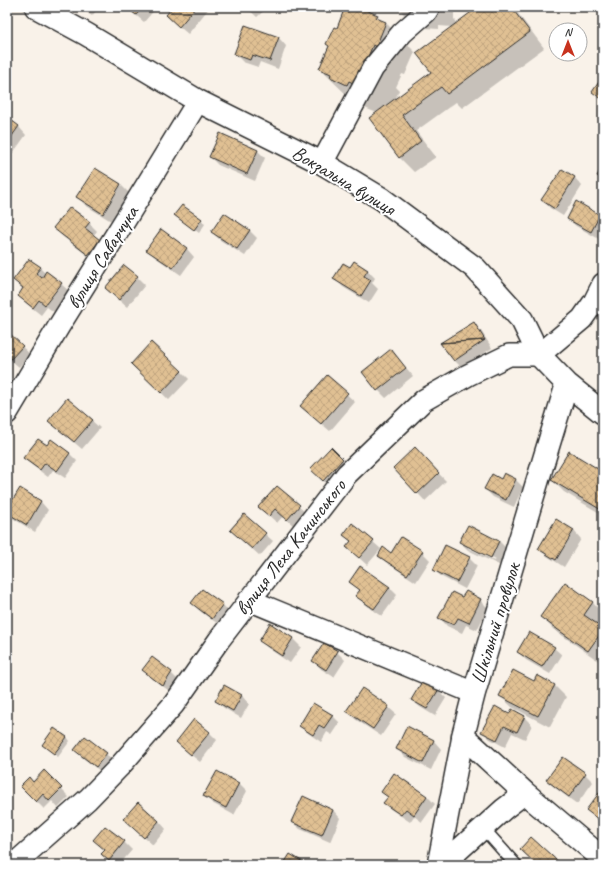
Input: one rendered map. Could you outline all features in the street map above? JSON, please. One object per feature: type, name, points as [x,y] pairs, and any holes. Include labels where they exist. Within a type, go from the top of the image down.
[{"type":"street","name":"Вокзальна вулиця","points":[[36,7],[86,34],[198,101],[322,163],[382,199],[475,268],[522,320],[539,356],[568,384],[603,413]]},
{"type":"street","points":[[322,163],[373,68],[402,33],[426,12],[429,7]]},
{"type":"street","name":"вулиця Саварчука","points":[[7,413],[198,101]]},
{"type":"street","points":[[539,356],[582,319],[594,302],[603,284]]},
{"type":"street","name":"вулиця Леха Качинського","points":[[13,865],[88,799],[119,767],[174,704],[219,640],[346,474],[424,400],[468,375],[509,355],[539,356]]},
{"type":"street","name":"Шкільний провулок","points":[[438,865],[463,736],[474,693],[568,384]]},
{"type":"street","points":[[249,600],[474,693]]},
{"type":"street","points":[[463,736],[524,793],[603,860]]},
{"type":"street","points":[[442,865],[524,793]]},
{"type":"lane","points":[[483,828],[516,865]]},
{"type":"building","points":[[126,7],[143,7],[136,15]]},
{"type":"building","points":[[173,7],[196,7],[179,27],[166,15]]},
{"type":"building","points":[[345,7],[358,11],[360,8],[378,15],[376,18],[386,22],[376,47],[373,45],[367,59],[370,60],[359,86],[349,81],[347,85],[330,77],[331,74],[319,69],[329,46],[326,44],[334,27],[337,28]]},
{"type":"building","points":[[478,7],[511,7],[530,32],[447,94],[441,87],[402,115],[421,141],[399,158],[369,118],[431,72],[416,53]]},
{"type":"building","points":[[245,25],[279,37],[270,61],[252,55],[250,60],[234,54]]},
{"type":"building","points":[[603,76],[603,100],[592,92]]},
{"type":"building","points":[[7,117],[19,126],[7,143]]},
{"type":"building","points":[[220,133],[258,150],[247,174],[209,157]]},
{"type":"building","points":[[603,165],[603,179],[597,176]]},
{"type":"building","points":[[95,168],[121,184],[103,214],[76,197]]},
{"type":"building","points":[[562,169],[575,177],[555,209],[541,200]]},
{"type":"building","points":[[576,201],[600,215],[591,232],[567,219]]},
{"type":"building","points":[[182,205],[202,219],[194,230],[174,215]]},
{"type":"building","points":[[70,207],[90,222],[85,228],[100,240],[88,255],[53,228]]},
{"type":"building","points":[[224,213],[250,230],[237,249],[211,232]]},
{"type":"building","points":[[161,229],[187,248],[173,268],[146,250]]},
{"type":"building","points":[[29,259],[41,267],[36,273],[42,278],[46,271],[62,283],[45,305],[39,300],[33,308],[18,296],[23,288],[13,280]]},
{"type":"building","points":[[354,261],[368,270],[364,276],[371,280],[361,296],[333,279],[343,263],[350,267]]},
{"type":"building","points":[[124,265],[138,276],[119,300],[105,288]]},
{"type":"building","points":[[474,322],[485,340],[440,343]]},
{"type":"building","points":[[7,331],[23,346],[10,360],[7,357]]},
{"type":"building","points":[[485,340],[454,361],[440,343]]},
{"type":"building","points":[[151,342],[182,371],[161,393],[131,364]]},
{"type":"building","points":[[391,349],[406,368],[377,391],[362,372]]},
{"type":"building","points":[[327,375],[348,393],[321,424],[300,406]]},
{"type":"building","points":[[67,398],[93,420],[74,442],[48,421]]},
{"type":"building","points":[[38,439],[47,445],[51,439],[70,453],[57,471],[45,463],[40,470],[23,458]]},
{"type":"building","points":[[331,447],[343,459],[323,481],[310,469]]},
{"type":"building","points":[[415,447],[439,473],[417,494],[393,468]]},
{"type":"building","points":[[569,451],[603,472],[603,511],[551,480]]},
{"type":"building","points":[[504,473],[516,479],[506,500],[484,489],[492,474],[501,479]]},
{"type":"building","points":[[277,486],[300,505],[287,520],[275,509],[269,516],[258,507]]},
{"type":"building","points":[[20,488],[41,501],[27,525],[7,513],[7,509]]},
{"type":"building","points":[[244,514],[266,533],[252,549],[230,530]]},
{"type":"building","points":[[556,519],[574,530],[556,560],[538,549]]},
{"type":"building","points":[[352,523],[374,541],[359,558],[346,547],[351,541],[343,535]]},
{"type":"building","points":[[468,525],[499,541],[491,558],[459,542]]},
{"type":"building","points":[[401,537],[423,551],[407,575],[378,556],[383,547],[391,553]]},
{"type":"building","points":[[445,545],[470,557],[457,582],[433,570]]},
{"type":"building","points":[[360,566],[390,587],[374,609],[355,596],[360,590],[349,582]]},
{"type":"building","points":[[565,582],[593,602],[584,615],[603,628],[588,651],[540,617]]},
{"type":"building","points":[[202,589],[223,604],[212,619],[191,603]]},
{"type":"building","points":[[466,591],[481,599],[469,623],[458,618],[454,625],[438,618],[452,592],[462,597]]},
{"type":"building","points":[[270,623],[293,638],[282,656],[259,641]]},
{"type":"building","points":[[529,632],[555,647],[542,667],[517,652]]},
{"type":"building","points":[[324,643],[338,651],[326,670],[312,661]]},
{"type":"building","points":[[152,657],[172,672],[163,686],[142,670]]},
{"type":"building","points":[[513,670],[534,681],[537,675],[555,685],[538,716],[499,696]]},
{"type":"building","points":[[423,680],[439,689],[427,709],[411,700]]},
{"type":"building","points":[[224,685],[242,695],[233,711],[215,701]]},
{"type":"building","points":[[362,688],[389,706],[373,729],[346,711]]},
{"type":"building","points":[[313,703],[333,715],[324,728],[319,725],[313,735],[299,726]]},
{"type":"building","points":[[495,706],[509,714],[512,709],[525,716],[517,732],[504,726],[497,740],[481,732]]},
{"type":"building","points":[[194,719],[210,732],[191,755],[176,742]]},
{"type":"building","points":[[407,726],[434,740],[423,763],[396,749]]},
{"type":"building","points":[[54,728],[67,737],[54,754],[42,745]]},
{"type":"building","points":[[85,736],[107,753],[96,767],[74,750]]},
{"type":"building","points":[[563,757],[586,773],[569,797],[546,780]]},
{"type":"building","points":[[44,770],[62,788],[49,801],[43,794],[36,802],[20,786],[29,777],[33,782]]},
{"type":"building","points":[[217,771],[239,783],[226,808],[203,796]]},
{"type":"building","points":[[394,773],[427,796],[414,815],[406,809],[401,815],[383,803],[388,797],[381,792]]},
{"type":"building","points":[[603,788],[603,823],[586,810]]},
{"type":"building","points":[[303,796],[333,810],[322,835],[291,822]]},
{"type":"building","points":[[138,802],[159,821],[144,838],[123,819]]},
{"type":"building","points":[[105,826],[125,841],[109,861],[101,854],[105,850],[93,840]]},
{"type":"building","points":[[531,837],[562,865],[537,865],[520,849]]},
{"type":"building","points":[[290,854],[308,865],[283,865]]}]
